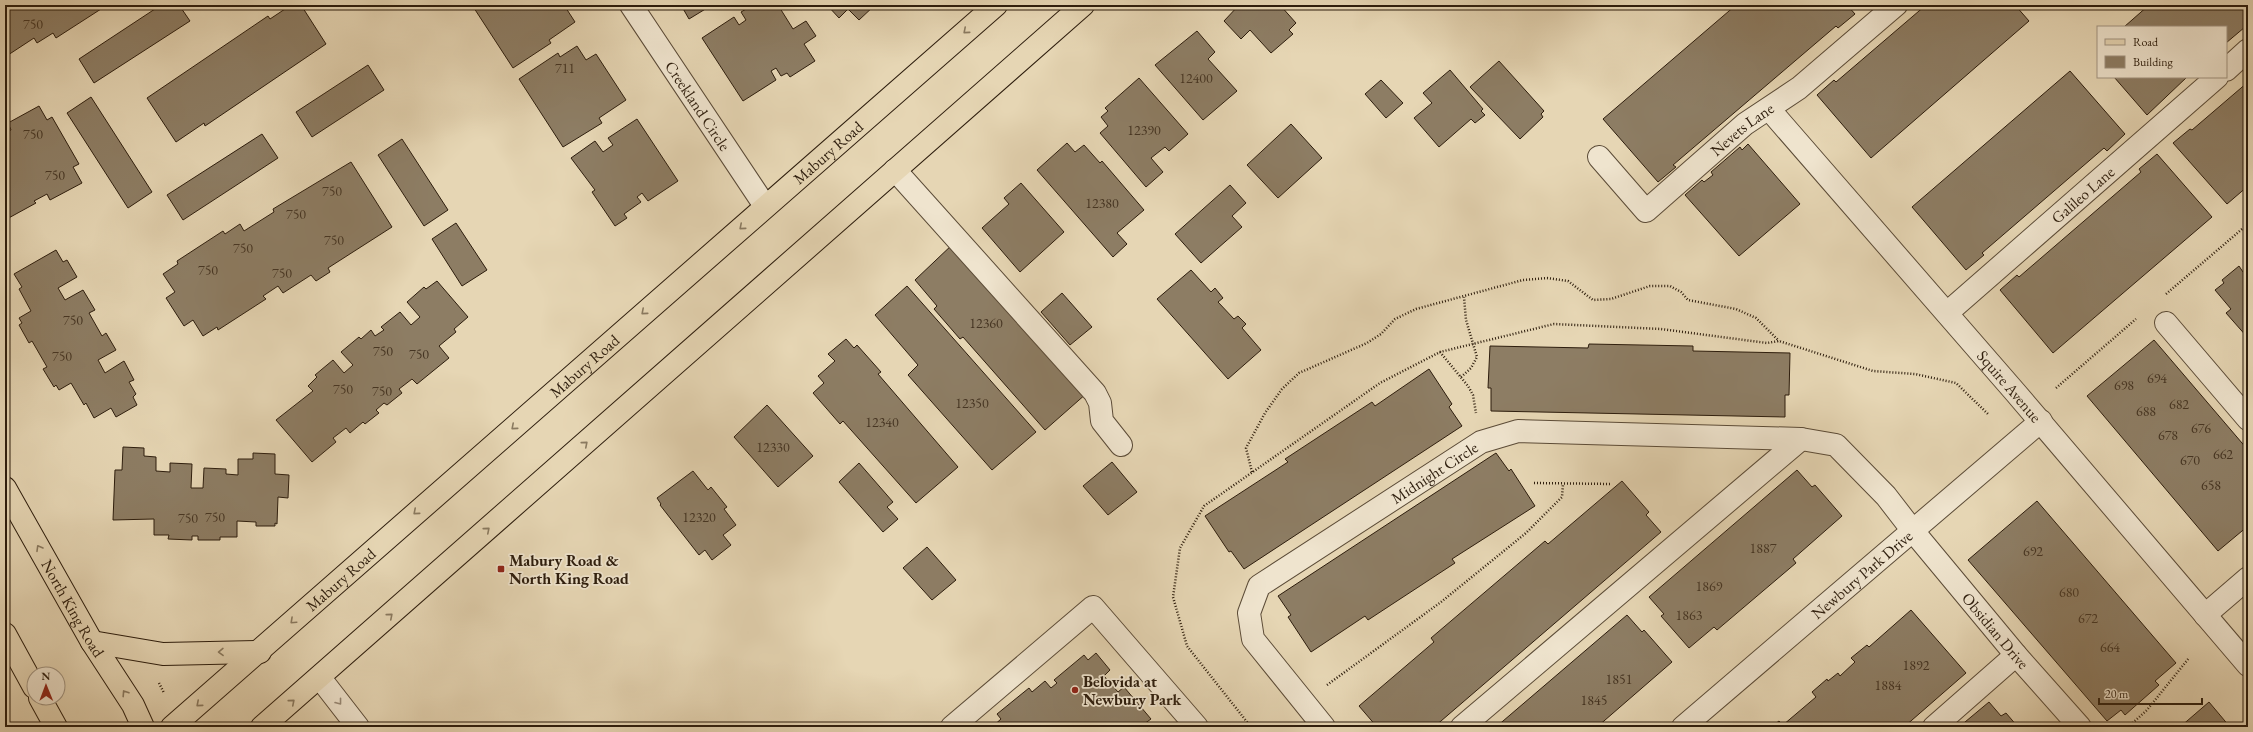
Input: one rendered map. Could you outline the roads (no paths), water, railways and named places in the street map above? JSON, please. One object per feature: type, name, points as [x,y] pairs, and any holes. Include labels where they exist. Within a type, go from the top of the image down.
[{"type":"main road","name":"Mabury Road","points":[[172,727],[260,652],[342,576],[996,5]]},
{"type":"main road","points":[[262,727],[320,678],[1083,5]]},
{"type":"main road","name":"North King Road","points":[[5,488],[92,642],[133,705],[143,727]]},
{"type":"main road","points":[[5,634],[26,672]]},
{"type":"main road","points":[[92,642],[163,654],[260,652]]},
{"type":"main road","points":[[44,706],[56,727]]},
{"type":"street","name":"Creekland Circle","points":[[631,5],[765,206]]},
{"type":"street","name":"Nevets Lane","points":[[1599,157],[1646,211],[1745,124],[1800,88],[1896,5]]},
{"type":"street","points":[[2227,69],[2248,50]]},
{"type":"street","name":"Galileo Lane","points":[[1947,312],[2217,78]]},
{"type":"street","name":"Squire Avenue","points":[[1769,109],[1947,312],[2248,665]]},
{"type":"street","points":[[895,170],[1095,393],[1100,402],[1102,421],[1121,445]]},
{"type":"street","points":[[2166,323],[2245,408]]},
{"type":"street","name":"Newbury Park Drive","points":[[1683,727],[2041,422]]},
{"type":"street","name":"Midnight Circle","points":[[1324,727],[1253,639],[1248,613],[1259,586],[1488,438],[1518,431],[1801,439],[1836,445],[1886,496],[1913,532]]},
{"type":"street","points":[[1462,727],[1801,439]]},
{"type":"street","name":"Obsidian Drive","points":[[1913,532],[2016,655],[2080,727]]},
{"type":"street","points":[[2205,615],[2248,578]]},
{"type":"street","points":[[952,727],[1093,607],[1197,727]]},
{"type":"street","points":[[1934,727],[2016,655]]},
{"type":"street","points":[[320,678],[358,727]]},
{"type":"place","name":"Mabury Road & North King Road","points":[[501,569]]},
{"type":"place","name":"Belovida at Newbury Park","points":[[1075,690]]}]
